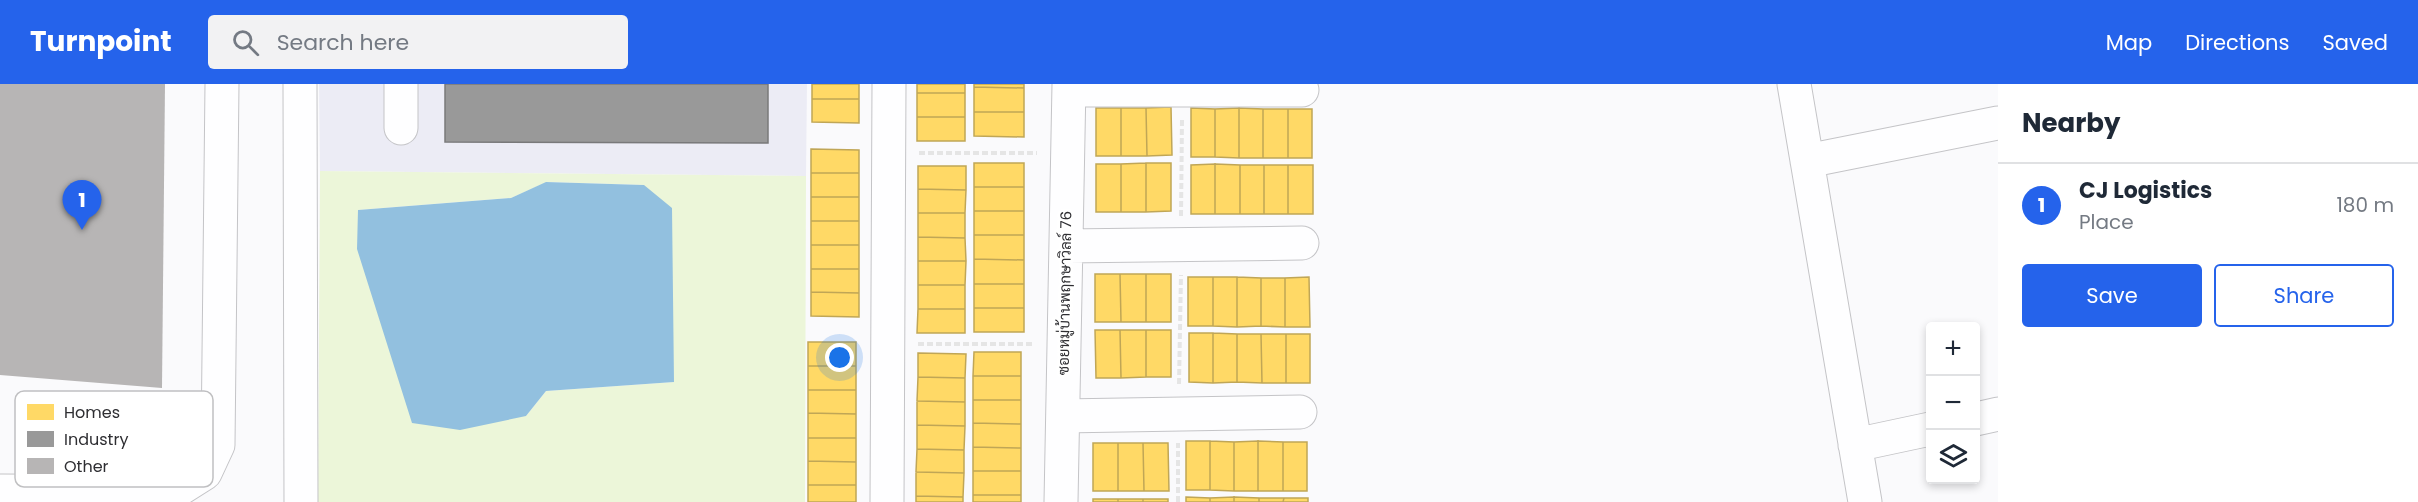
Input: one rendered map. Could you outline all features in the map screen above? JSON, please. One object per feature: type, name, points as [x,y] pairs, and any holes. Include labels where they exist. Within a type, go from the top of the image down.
[{"type":"street","points":[[213,456],[218,445],[222,84]]},
{"type":"street","points":[[300,84],[301,502]]},
{"type":"street","points":[[401,84],[401,128]]},
{"type":"street","points":[[887,502],[889,84]]},
{"type":"street","points":[[1794,84],[1865,502]]},
{"type":"street","points":[[1069,87],[1183,90],[1243,87],[1302,90]]},
{"type":"street","name":"ซอยหมู่บ้านพฤกษาวิลล์ 76","points":[[1061,502],[1069,87]]},
{"type":"street","points":[[1807,161],[1998,123]]},
{"type":"street","points":[[1066,246],[1302,243]]},
{"type":"street","points":[[1063,416],[1300,412]]},
{"type":"street","points":[[1980,418],[1998,414]]},
{"type":"street","points":[[1855,446],[1926,430]]},
{"type":"street","points":[[0,491],[175,492],[183,487]]},
{"type":"path","points":[[1178,502],[1183,90]]},
{"type":"path","points":[[889,153],[1068,153]]},
{"type":"path","points":[[888,344],[1064,344]]},
{"type":"shaded area","points":[[319,84],[807,84],[806,176],[320,171]]},
{"type":"green space","points":[[320,171],[806,176],[805,502],[318,502]],"holes":[[[547,182],[644,185],[674,382],[546,391],[526,416],[358,210],[511,198]]]},
{"type":"water","points":[[546,182],[644,185],[672,208],[674,382],[546,391],[526,416],[460,430],[412,423],[357,249],[358,210],[511,198]]},
{"type":"building: Homes","points":[[812,84],[859,84],[859,99],[812,99]]},
{"type":"building: Homes","points":[[917,84],[965,84],[965,93],[917,93]]},
{"type":"building: Homes","points":[[974,84],[1024,84],[1024,88],[974,87]]},
{"type":"building: Homes","points":[[974,87],[1024,88],[1024,112],[974,112]]},
{"type":"building: Homes","points":[[917,93],[965,93],[965,117],[917,117]]},
{"type":"building: Homes","points":[[812,99],[859,99],[859,123],[812,122]]},
{"type":"building: Homes","points":[[1171,107],[1172,155],[1147,156],[1146,108]]},
{"type":"building: Homes","points":[[1096,108],[1121,108],[1121,156],[1096,156]]},
{"type":"building: Homes","points":[[1121,108],[1146,108],[1147,156],[1121,156]]},
{"type":"building: Homes","points":[[1191,108],[1215,109],[1215,157],[1191,157]]},
{"type":"building: Homes","points":[[1239,108],[1263,109],[1263,158],[1239,158]]},
{"type":"building: Homes","points":[[1239,108],[1239,158],[1215,157],[1215,109]]},
{"type":"building: Homes","points":[[1263,109],[1288,109],[1288,158],[1263,158]]},
{"type":"building: Homes","points":[[1288,109],[1312,109],[1312,158],[1288,158]]},
{"type":"building: Homes","points":[[974,112],[1024,112],[1024,137],[974,136]]},
{"type":"building: Homes","points":[[917,117],[965,117],[965,141],[917,141]]},
{"type":"building: Homes","points":[[811,149],[859,150],[859,173],[811,173]]},
{"type":"building: Homes","points":[[974,163],[1024,163],[1024,187],[974,187]]},
{"type":"building: Homes","points":[[1146,163],[1171,163],[1171,211],[1146,212]]},
{"type":"building: Homes","points":[[1146,163],[1146,212],[1121,212],[1121,164]]},
{"type":"building: Homes","points":[[1096,164],[1121,164],[1121,212],[1096,212]]},
{"type":"building: Homes","points":[[1215,164],[1240,165],[1240,214],[1215,214]]},
{"type":"building: Homes","points":[[1215,164],[1215,214],[1191,214],[1191,165]]},
{"type":"building: Homes","points":[[1240,165],[1264,165],[1264,214],[1240,214]]},
{"type":"building: Homes","points":[[1264,165],[1288,165],[1288,214],[1264,214]]},
{"type":"building: Homes","points":[[1288,165],[1313,165],[1313,214],[1288,214]]},
{"type":"building: Homes","points":[[918,166],[966,166],[966,190],[918,189]]},
{"type":"building: Homes","points":[[811,173],[859,173],[859,197],[811,197]]},
{"type":"building: Homes","points":[[974,187],[1024,187],[1024,211],[974,211]]},
{"type":"building: Homes","points":[[918,189],[966,190],[965,213],[918,213]]},
{"type":"building: Homes","points":[[811,197],[859,197],[859,221],[811,221]]},
{"type":"building: Homes","points":[[974,211],[1024,211],[1024,235],[974,235]]},
{"type":"building: Homes","points":[[918,213],[965,213],[965,238],[918,237]]},
{"type":"building: Homes","points":[[811,221],[859,221],[859,245],[811,245]]},
{"type":"building: Homes","points":[[974,235],[1024,235],[1024,260],[974,259]]},
{"type":"building: Homes","points":[[918,237],[965,238],[966,261],[918,261]]},
{"type":"building: Homes","points":[[811,245],[859,245],[859,269],[811,269]]},
{"type":"building: Homes","points":[[974,259],[1024,260],[1024,284],[974,284]]},
{"type":"building: Homes","points":[[918,261],[966,261],[965,285],[918,285]]},
{"type":"building: Homes","points":[[811,269],[859,269],[859,293],[811,292]]},
{"type":"building: Homes","points":[[1095,274],[1120,274],[1121,322],[1095,322]]},
{"type":"building: Homes","points":[[1120,274],[1146,274],[1146,322],[1121,322]]},
{"type":"building: Homes","points":[[1146,274],[1171,274],[1171,322],[1146,322]]},
{"type":"building: Homes","points":[[1188,277],[1213,277],[1213,326],[1188,326]]},
{"type":"building: Homes","points":[[1213,277],[1237,277],[1237,327],[1213,326]]},
{"type":"building: Homes","points":[[1237,277],[1261,278],[1261,326],[1237,327]]},
{"type":"building: Homes","points":[[1309,277],[1310,327],[1285,327],[1285,278]]},
{"type":"building: Homes","points":[[1261,278],[1285,278],[1285,327],[1261,326]]},
{"type":"building: Homes","points":[[974,284],[1024,284],[1024,308],[974,308]]},
{"type":"building: Homes","points":[[918,285],[965,285],[965,309],[918,309]]},
{"type":"building: Homes","points":[[811,292],[859,293],[859,317],[811,316]]},
{"type":"building: Homes","points":[[974,308],[1024,308],[1024,332],[974,332]]},
{"type":"building: Homes","points":[[918,309],[965,309],[965,333],[917,333]]},
{"type":"building: Homes","points":[[1095,330],[1120,330],[1121,378],[1096,378]]},
{"type":"building: Homes","points":[[1120,330],[1146,330],[1146,377],[1121,378]]},
{"type":"building: Homes","points":[[1146,330],[1171,330],[1171,377],[1146,377]]},
{"type":"building: Homes","points":[[1189,333],[1213,333],[1213,383],[1189,382]]},
{"type":"building: Homes","points":[[1213,333],[1237,334],[1237,382],[1213,383]]},
{"type":"building: Homes","points":[[1237,334],[1261,334],[1262,383],[1237,382]]},
{"type":"building: Homes","points":[[1261,334],[1286,334],[1286,383],[1262,383]]},
{"type":"building: Homes","points":[[1286,334],[1310,334],[1310,383],[1286,383]]},
{"type":"building: Homes","points":[[808,342],[856,342],[856,366],[808,366]]},
{"type":"building: Homes","points":[[974,352],[1021,352],[1021,376],[973,376]]},
{"type":"building: Homes","points":[[918,353],[966,354],[965,378],[918,377]]},
{"type":"building: Homes","points":[[808,366],[856,366],[856,390],[808,390]]},
{"type":"building: Homes","points":[[973,376],[1021,376],[1021,400],[973,400]]},
{"type":"building: Homes","points":[[918,377],[965,378],[965,402],[917,401]]},
{"type":"building: Homes","points":[[808,390],[856,390],[856,414],[808,413]]},
{"type":"building: Homes","points":[[973,400],[1021,400],[1021,424],[973,423]]},
{"type":"building: Homes","points":[[917,401],[965,402],[965,426],[917,425]]},
{"type":"building: Homes","points":[[808,413],[856,414],[856,438],[808,438]]},
{"type":"building: Homes","points":[[973,423],[1021,424],[1021,448],[973,447]]},
{"type":"building: Homes","points":[[917,425],[965,426],[964,450],[917,449]]},
{"type":"building: Homes","points":[[808,438],[856,438],[856,462],[808,461]]},
{"type":"building: Homes","points":[[1186,441],[1210,441],[1210,490],[1186,490]]},
{"type":"building: Homes","points":[[1210,441],[1234,442],[1234,491],[1210,490]]},
{"type":"building: Homes","points":[[1258,441],[1283,442],[1283,491],[1258,491]]},
{"type":"building: Homes","points":[[1258,441],[1258,491],[1234,491],[1234,442]]},
{"type":"building: Homes","points":[[1283,442],[1307,442],[1307,491],[1283,491]]},
{"type":"building: Homes","points":[[1093,443],[1118,443],[1118,491],[1093,491]]},
{"type":"building: Homes","points":[[1118,443],[1143,443],[1144,491],[1118,491]]},
{"type":"building: Homes","points":[[1143,443],[1168,443],[1169,491],[1144,491]]},
{"type":"building: Homes","points":[[973,447],[1021,448],[1021,471],[973,471]]},
{"type":"building: Homes","points":[[917,449],[964,450],[964,473],[916,472]]},
{"type":"building: Homes","points":[[808,461],[856,462],[856,485],[808,485]]},
{"type":"building: Homes","points":[[973,471],[1021,471],[1021,495],[973,495]]},
{"type":"building: Homes","points":[[916,472],[964,473],[963,497],[916,496]]},
{"type":"building: Homes","points":[[808,485],[856,485],[856,502],[808,502]]},
{"type":"building: Homes","points":[[973,495],[1021,495],[1021,502],[973,502]]},
{"type":"building: Homes","points":[[916,496],[963,497],[963,502],[916,502]]},
{"type":"building: Homes","points":[[1186,497],[1210,498],[1210,502],[1186,502]]},
{"type":"building: Homes","points":[[1234,497],[1259,498],[1259,502],[1234,502]]},
{"type":"building: Homes","points":[[1234,497],[1234,502],[1210,502],[1210,498]]},
{"type":"building: Homes","points":[[1259,498],[1284,498],[1283,502],[1259,502]]},
{"type":"building: Homes","points":[[1284,498],[1308,498],[1308,502],[1283,502]]},
{"type":"building: Homes","points":[[1093,499],[1118,499],[1118,502],[1093,502]]},
{"type":"building: Homes","points":[[1118,499],[1143,499],[1143,502],[1118,502]]},
{"type":"building: Homes","points":[[1143,499],[1168,499],[1168,502],[1143,502]]},
{"type":"building: Industry","points":[[445,84],[768,84],[768,143],[445,142]]},
{"type":"building: Other","points":[[0,84],[165,84],[162,388],[0,375]]},
{"type":"place","name":"CJ Logistics","points":[[82,230]]}]
